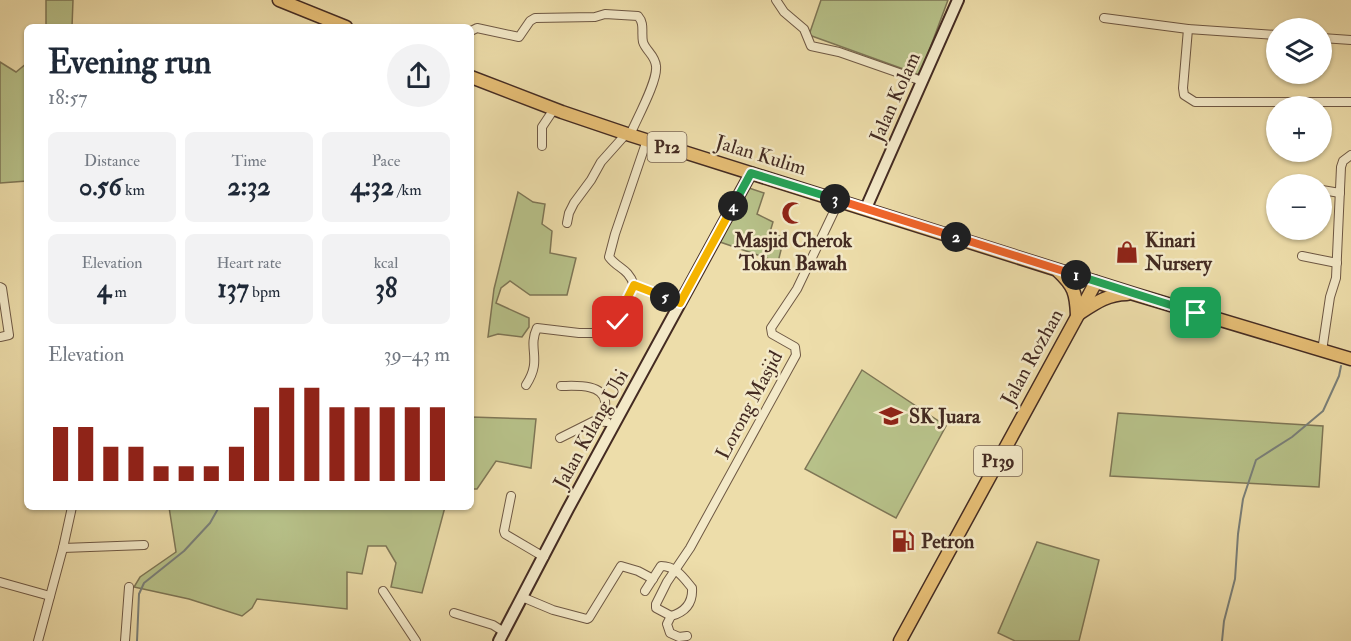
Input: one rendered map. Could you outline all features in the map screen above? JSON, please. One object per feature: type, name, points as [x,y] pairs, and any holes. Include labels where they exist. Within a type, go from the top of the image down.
[{"type":"main road","points":[[279,0],[338,24]]},
{"type":"main road","name":"Jalan Kulim","points":[[474,78],[628,135],[1134,294],[1351,359]]},
{"type":"main road","points":[[1054,268],[1071,283],[1076,296],[1077,315]]},
{"type":"main road","name":"Jalan Rozhan","points":[[900,641],[1096,282]]},
{"type":"main road","points":[[1077,315],[1101,299],[1117,294],[1134,294]]},
{"type":"street","points":[[776,0],[784,12],[804,29],[812,46],[839,52],[922,81]]},
{"type":"street","name":"Jalan Kolam","points":[[866,208],[958,0]]},
{"type":"street","points":[[474,30],[477,28],[519,37],[530,21],[535,18],[595,17],[605,14],[638,16],[642,21],[644,44],[654,57],[657,68],[652,84],[628,135],[601,162],[574,203],[567,223]]},
{"type":"street","points":[[1104,18],[1266,34]]},
{"type":"street","points":[[1188,28],[1183,88],[1184,95],[1195,102],[1351,102]]},
{"type":"street","points":[[1332,39],[1351,40]]},
{"type":"street","points":[[542,146],[543,127],[554,109]]},
{"type":"street","points":[[647,140],[609,257],[630,275],[634,285],[680,303]]},
{"type":"street","points":[[1322,351],[1337,263],[1341,167],[1343,161],[1351,155]]},
{"type":"street","name":"Jalan Kilang Ubi","points":[[502,637],[568,509],[609,422],[680,303],[751,173]]},
{"type":"street","points":[[1332,192],[1340,193]]},
{"type":"street","name":"Lorong Masjid","points":[[676,570],[796,355],[795,347],[772,334],[771,328],[797,289],[839,201]]},
{"type":"street","points":[[1302,256],[1337,263]]},
{"type":"street","points":[[526,385],[533,374],[536,362],[533,336],[537,328],[579,333],[609,333],[613,325],[626,317],[628,297],[634,285]]},
{"type":"street","points":[[0,287],[2,288],[4,336]]},
{"type":"street","points":[[560,438],[594,422],[609,422],[603,394],[594,388],[561,386]]},
{"type":"street","points":[[511,496],[504,531],[544,557]]},
{"type":"street","points":[[38,641],[71,510]]},
{"type":"street","points":[[63,548],[144,545]]},
{"type":"street","points":[[522,597],[553,610],[589,618],[621,566],[638,571],[652,579]]},
{"type":"street","points":[[645,591],[661,566],[670,566],[676,570],[692,588],[693,592],[681,613],[671,616],[656,608],[667,582],[676,570]]},
{"type":"street","points":[[0,582],[50,596]]},
{"type":"street","points":[[125,641],[129,587]]},
{"type":"street","points":[[383,591],[417,641]]},
{"type":"street","points":[[454,614],[493,625],[502,637]]},
{"type":"street","points":[[671,616],[667,624],[668,631],[679,637],[687,636]]},
{"type":"green space","points":[[46,0],[73,0],[72,24],[46,24]]},
{"type":"green space","points":[[821,0],[948,0],[920,75],[809,35]]},
{"type":"green space","points":[[0,62],[16,72],[24,65],[24,181],[0,183]]},
{"type":"green space","points":[[749,188],[764,193],[757,214],[773,222],[770,232],[784,238],[778,262],[720,242]]},
{"type":"green space","points":[[518,192],[533,202],[545,204],[542,224],[552,231],[550,253],[576,258],[567,295],[530,295],[510,281],[501,288],[496,303],[529,318],[529,327],[522,337],[498,334],[488,337],[494,289]]},
{"type":"green space","points":[[862,370],[946,426],[896,518],[805,469]]},
{"type":"green space","points":[[1118,413],[1323,426],[1319,487],[1110,476]]},
{"type":"green space","points":[[474,417],[536,419],[531,468],[496,461],[477,489],[474,489]]},
{"type":"green space","points":[[169,510],[444,510],[422,593],[391,587],[396,563],[386,546],[368,546],[362,574],[347,572],[347,609],[257,599],[252,608],[242,616],[189,599],[134,587],[140,577],[176,552]]},
{"type":"green space","points":[[1037,542],[1099,560],[1079,641],[1015,641],[998,633]]},
{"type":"waterway","points":[[1222,641],[1224,621],[1235,579],[1243,499],[1256,460],[1292,437],[1323,411],[1339,376],[1341,366]]},
{"type":"waterway","points":[[137,641],[139,594],[144,583],[184,551],[210,523],[217,510]]},
{"type":"place","name":"Masjid Cherok Tokun Bawah","points":[[793,213]]},
{"type":"place","name":"Kinari Nursery","points":[[1127,252]]},
{"type":"place","name":"SK Juara","points":[[891,416]]},
{"type":"place","name":"Petron","points":[[903,541]]},
{"type":"route","points":[[618,322],[626,317],[628,297],[634,285],[680,303],[751,173],[1196,313]]}]
